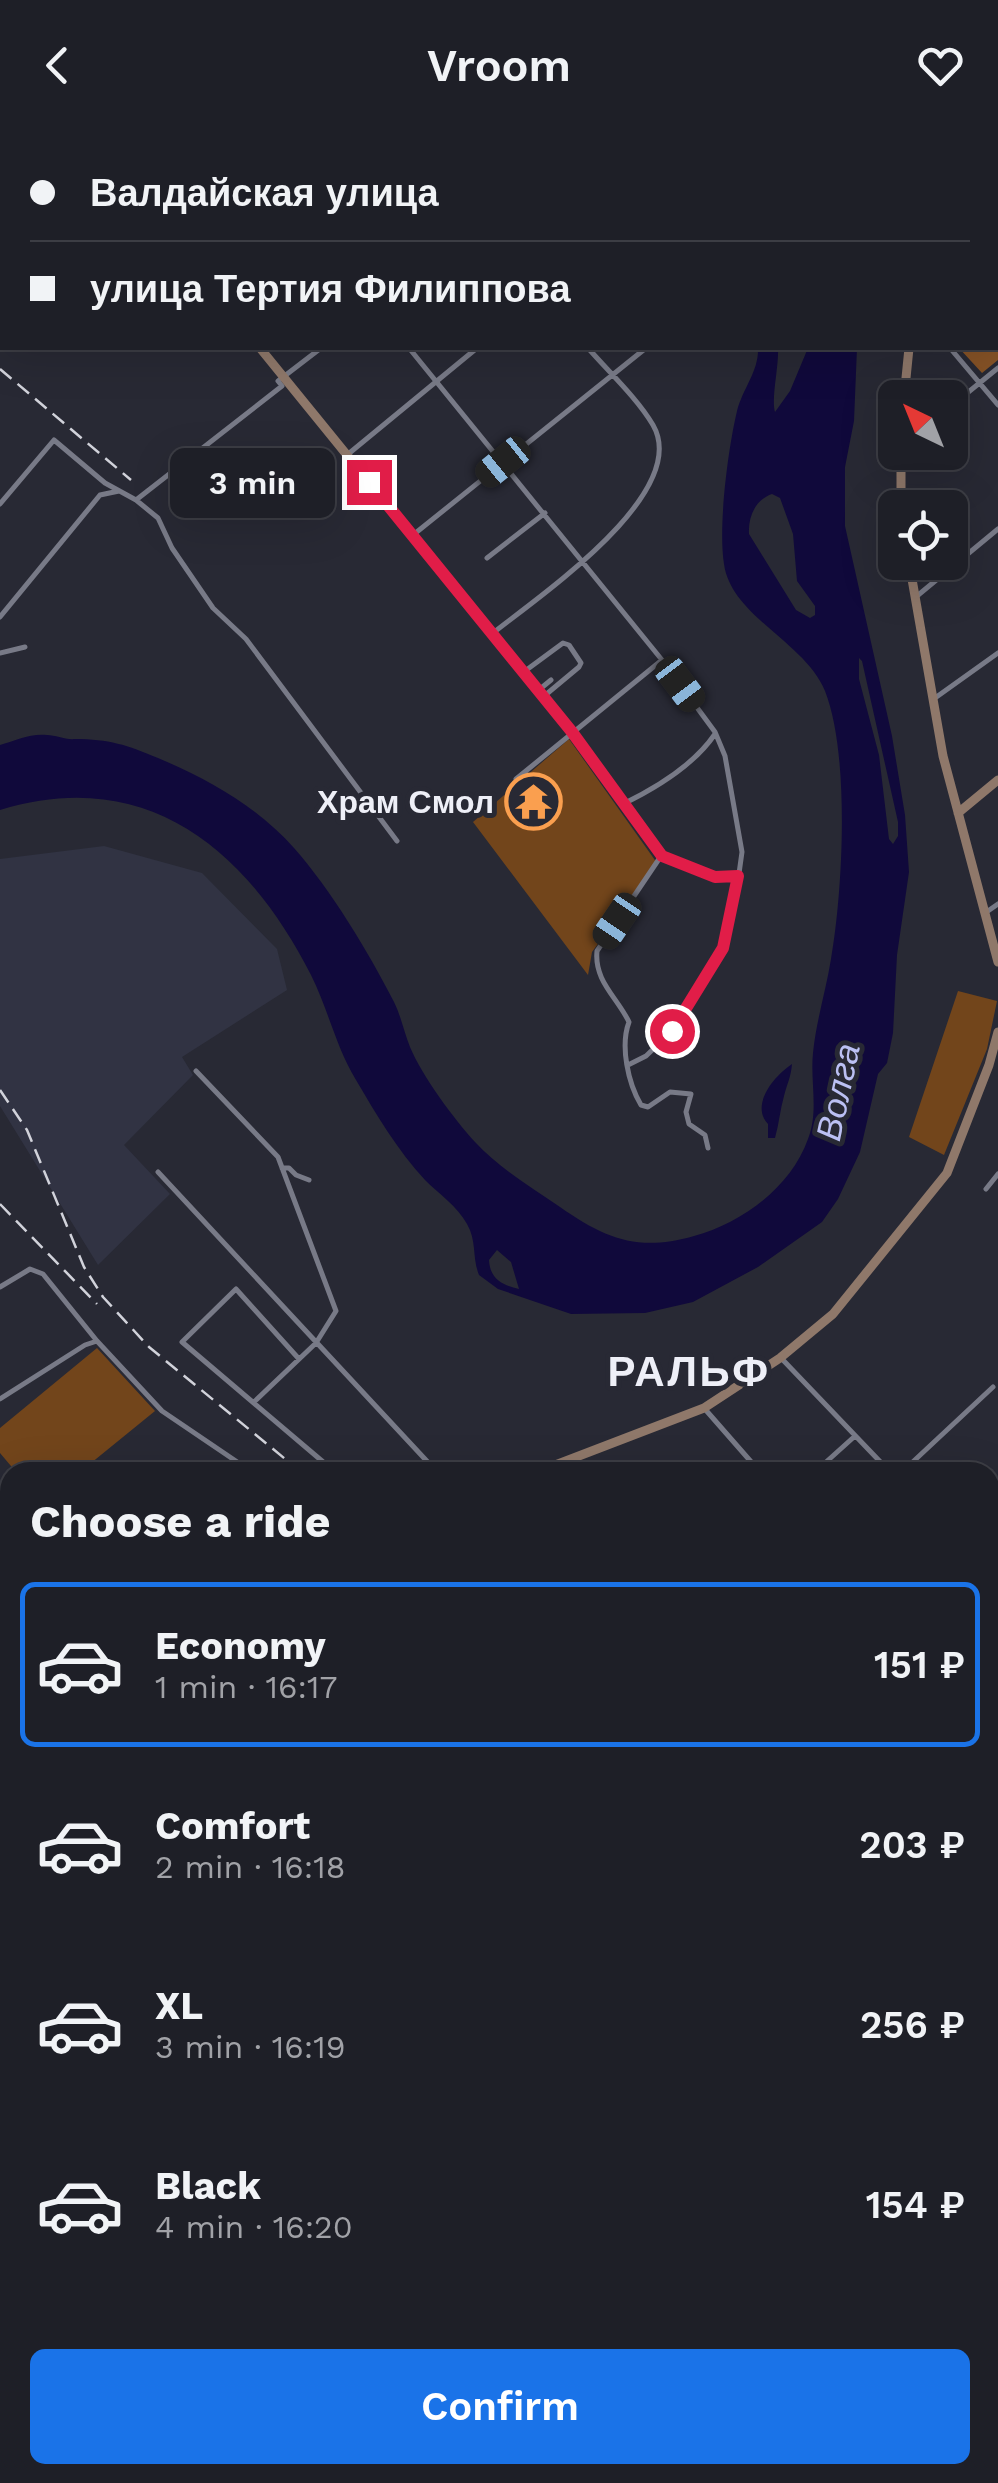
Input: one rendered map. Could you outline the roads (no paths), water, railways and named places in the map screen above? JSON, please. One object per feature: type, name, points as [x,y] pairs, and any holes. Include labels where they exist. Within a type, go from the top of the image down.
[{"type":"main road","points":[[261,350],[572,732]]},
{"type":"main road","points":[[905,380],[908,350]]},
{"type":"main road","points":[[912,580],[958,813],[998,962]]},
{"type":"main road","points":[[958,813],[998,780]]},
{"type":"main road","points":[[562,1462],[704,1408],[780,1358],[833,1314],[946,1173],[998,1033]]},
{"type":"street","points":[[136,500],[282,386],[278,381],[317,350]]},
{"type":"street","points":[[412,350],[662,660],[715,732],[724,756],[742,852],[732,915],[713,968],[672,1031],[646,1056],[628,1065]]},
{"type":"street","points":[[347,454],[475,350]]},
{"type":"street","points":[[490,635],[606,543],[655,475],[660,450],[654,426],[590,350]]},
{"type":"street","points":[[413,535],[643,350]]},
{"type":"street","points":[[952,350],[998,406]]},
{"type":"street","points":[[968,393],[998,368]]},
{"type":"street","points":[[0,504],[54,440],[104,483],[136,500],[158,518],[172,548],[213,608],[246,640],[397,841]]},
{"type":"street","points":[[0,618],[100,496],[120,491]]},
{"type":"street","points":[[487,558],[545,512]]},
{"type":"street","points":[[915,598],[998,529]]},
{"type":"street","points":[[522,673],[558,644],[572,648],[580,659],[578,667],[540,694]]},
{"type":"street","points":[[0,653],[25,647]]},
{"type":"street","points":[[933,700],[998,653]]},
{"type":"street","points":[[516,779],[662,660]]},
{"type":"street","points":[[540,694],[551,680]]},
{"type":"street","points":[[572,732],[662,856],[715,877],[738,876]]},
{"type":"street","points":[[622,804],[677,770],[707,745],[715,732]]},
{"type":"street","points":[[662,856],[597,951],[598,975],[629,1022],[624,1034],[631,1089],[641,1105],[648,1108],[657,1104],[670,1092],[691,1094],[686,1112],[689,1124],[705,1135],[708,1148]]},
{"type":"street","points":[[986,913],[998,904]]},
{"type":"street","points":[[196,1071],[278,1156],[336,1311],[316,1343],[254,1402]]},
{"type":"street","points":[[282,1168],[309,1180]]},
{"type":"street","points":[[158,1172],[427,1462]]},
{"type":"street","points":[[986,1188],[998,1174]]},
{"type":"street","points":[[0,1287],[30,1268],[43,1274],[96,1341],[162,1411],[237,1462]]},
{"type":"street","points":[[299,1359],[236,1289],[182,1342],[323,1462]]},
{"type":"street","points":[[0,1399],[96,1341]]},
{"type":"street","points":[[780,1358],[880,1462]]},
{"type":"street","points":[[913,1462],[994,1386]]},
{"type":"street","points":[[704,1408],[751,1462]]},
{"type":"street","points":[[826,1462],[854,1436]]},
{"type":"water","name":"Волга","points":[[758,350],[778,350],[775,412],[790,391],[807,350],[857,350],[854,421],[845,467],[845,526],[892,736],[905,815],[909,872],[897,955],[893,1033],[887,1063],[878,1074],[860,1152],[838,1199],[822,1222],[758,1267],[693,1302],[645,1313],[571,1314],[498,1289],[479,1275],[467,1224],[415,1169],[388,1132],[349,1067],[311,975],[285,930],[256,890],[223,856],[186,828],[146,809],[101,799],[53,799],[0,810],[0,745],[41,735],[118,744],[177,766],[231,796],[280,833],[322,883],[384,982],[422,1071],[458,1122],[494,1160],[577,1218],[623,1240],[674,1241],[730,1222],[777,1187],[790,1173],[808,1139],[814,1107],[813,1053],[835,931],[841,861],[838,750],[825,691],[802,658],[740,599],[724,564],[723,509],[730,446],[737,411]],"holes":[[[772,494],[780,498],[793,534],[797,581],[815,606],[815,615],[810,618],[796,610],[749,534],[750,521],[761,500]],[[859,658],[898,822],[898,836],[893,844],[889,839],[879,755],[859,679]],[[497,1250],[511,1262],[519,1289],[498,1280],[492,1272],[489,1260]]]},
{"type":"water","points":[[792,1064],[775,1138],[768,1138],[763,1100],[772,1083]]},
{"type":"railway","points":[[0,369],[131,480]]},
{"type":"railway","points":[[0,1090],[27,1130],[84,1267],[103,1297],[149,1347],[289,1462]]},
{"type":"railway","points":[[0,1204],[97,1304]]},
{"type":"place","name":"Храм Смол","points":[[533,802]]},
{"type":"district","name":"РАЛЬФ","points":[[689,1371]]}]
